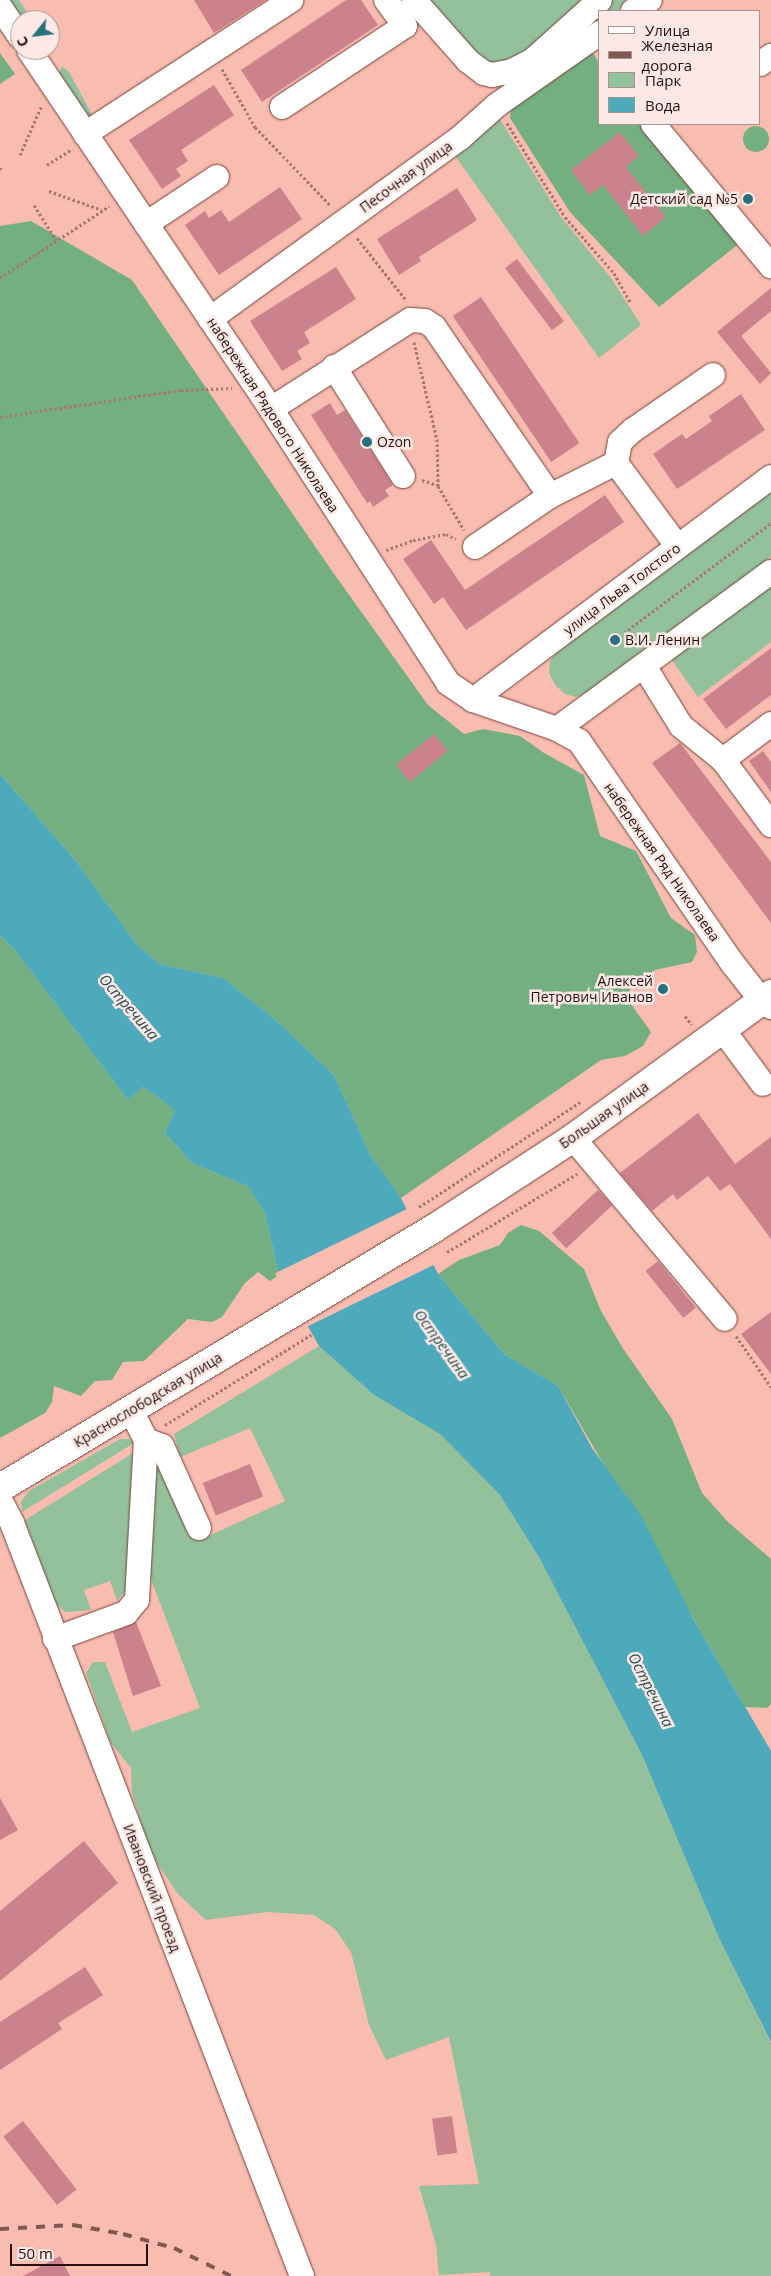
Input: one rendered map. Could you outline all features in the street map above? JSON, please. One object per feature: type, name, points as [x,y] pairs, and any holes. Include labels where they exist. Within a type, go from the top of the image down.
[{"type":"main road","name":"Большая улица","points":[[304,1324],[426,1218],[573,1138],[724,1030],[768,1001]]},
{"type":"main road","name":"Краснослободская улица","points":[[0,1488],[131,1410],[304,1324]]},
{"type":"street","points":[[87,136],[291,0]]},
{"type":"street","points":[[282,107],[405,26],[386,0]]},
{"type":"street","points":[[414,0],[468,61],[484,73],[492,75],[512,72],[532,61],[600,0]]},
{"type":"street","points":[[635,10],[650,0]]},
{"type":"street","points":[[0,7],[10,22]]},
{"type":"street","name":"Песочная улица","points":[[210,319],[460,138],[496,105],[598,34]]},
{"type":"street","name":"набережная Рядового Николаева","points":[[35,60],[271,409],[448,684],[473,700],[557,729]]},
{"type":"street","points":[[654,125],[771,266]]},
{"type":"street","points":[[146,224],[217,178]]},
{"type":"street","points":[[271,409],[410,320],[425,321],[434,328],[550,496]]},
{"type":"street","points":[[334,367],[403,476]]},
{"type":"street","points":[[678,547],[616,462],[620,442],[633,430],[713,374]]},
{"type":"street","points":[[475,547],[550,496],[616,462]]},
{"type":"street","name":"улица Льва Толстого","points":[[473,700],[771,477]]},
{"type":"street","points":[[557,729],[771,572]]},
{"type":"street","points":[[644,666],[681,726],[723,760],[771,826]]},
{"type":"street","points":[[723,760],[771,724]]},
{"type":"street","name":"набережная Ряд Николаева","points":[[557,729],[578,741],[768,1001]]},
{"type":"street","points":[[724,1030],[763,1084]]},
{"type":"street","points":[[573,1138],[725,1318]]},
{"type":"street","points":[[55,1639],[126,1613],[136,1600],[146,1440],[131,1410]]},
{"type":"street","points":[[146,1440],[162,1446],[199,1528]]},
{"type":"street","name":"Ивановский проезд","points":[[0,1500],[12,1523],[55,1639],[302,2276]]},
{"type":"path","points":[[212,52],[254,127],[307,179],[404,294],[437,439],[438,486],[475,547]]},
{"type":"path","points":[[20,154],[51,84]]},
{"type":"path","points":[[496,105],[565,217],[614,273],[630,302]]},
{"type":"path","points":[[47,165],[87,136]]},
{"type":"path","points":[[49,191],[102,210]]},
{"type":"path","points":[[0,278],[126,194]]},
{"type":"path","points":[[34,205],[56,240]]},
{"type":"path","points":[[0,417],[181,390],[256,387]]},
{"type":"path","points":[[624,633],[771,523]]},
{"type":"path","points":[[384,551],[396,544],[446,534],[475,547]]},
{"type":"path","points":[[685,1016],[693,1026]]},
{"type":"path","points":[[426,1218],[585,1099]]},
{"type":"path","points":[[447,1252],[573,1174],[601,1173]]},
{"type":"path","points":[[725,1318],[771,1387]]},
{"type":"path","points":[[146,1440],[173,1417],[304,1324]]},
{"type":"green space","points":[[10,0],[19,0],[26,10],[16,10]]},
{"type":"green space","points":[[421,0],[593,0],[530,57],[489,69]]},
{"type":"green space","points":[[609,0],[625,0],[619,10],[603,10]]},
{"type":"green space","points":[[591,49],[598,61],[598,125],[645,125],[741,242],[659,307],[570,212],[510,118],[512,98]]},
{"type":"green space","points":[[0,53],[15,74],[0,84]]},
{"type":"green space","points":[[62,66],[69,72],[94,118],[89,119],[58,76]]},
{"type":"green space","points":[[498,116],[561,217],[611,278],[641,325],[599,358],[453,153]]},
{"type":"green space","points":[[756,126],[765,130],[769,139],[765,148],[756,152],[747,148],[743,139],[747,130]]},
{"type":"green space","points":[[31,221],[132,280],[332,571],[428,705],[464,734],[483,729],[520,736],[544,753],[584,775],[600,836],[636,851],[671,918],[695,935],[697,952],[692,962],[655,970],[643,983],[630,989],[628,1000],[651,1032],[643,1046],[625,1056],[601,1060],[401,1198],[370,1154],[334,1075],[276,1020],[223,978],[160,964],[138,946],[76,861],[0,774],[0,226]]},
{"type":"green space","points":[[771,490],[771,557],[589,693],[575,697],[565,694],[555,685],[549,673],[550,661],[558,650]]},
{"type":"green space","points":[[771,581],[771,642],[698,697],[669,656]]},
{"type":"green space","points":[[0,936],[15,950],[128,1100],[143,1087],[175,1110],[165,1133],[192,1163],[249,1187],[265,1214],[279,1275],[270,1281],[258,1272],[245,1283],[222,1317],[212,1322],[188,1319],[144,1361],[123,1362],[112,1380],[95,1381],[81,1396],[54,1386],[52,1402],[45,1413],[0,1438]]},
{"type":"green space","points":[[521,1225],[539,1231],[584,1269],[600,1309],[622,1347],[672,1419],[702,1493],[729,1523],[771,1559],[771,1704],[767,1708],[745,1707],[558,1386],[504,1354],[438,1274],[459,1260],[500,1245],[508,1233]]},
{"type":"green space","points":[[319,1346],[374,1395],[440,1434],[500,1495],[540,1559],[642,1755],[719,1938],[771,2043],[771,2276],[490,2276],[490,2272],[439,2275],[436,2245],[419,2186],[479,2184],[449,2037],[386,2060],[369,2025],[351,1952],[335,1929],[314,1915],[267,1912],[206,1920],[178,1894],[151,1854],[132,1793],[131,1768],[111,1743],[86,1673],[93,1662],[105,1662],[132,1732],[200,1708],[147,1569],[155,1457],[198,1541],[285,1501],[250,1428],[180,1457],[174,1434]]},
{"type":"green space","points":[[120,1439],[129,1439],[134,1443],[22,1512],[21,1502],[29,1491]]},
{"type":"green space","points":[[138,1450],[126,1591],[117,1600],[110,1581],[84,1590],[91,1610],[65,1612],[55,1603],[25,1520]]},
{"type":"water","name":"Остречина","points":[[0,774],[76,861],[138,946],[160,964],[223,978],[276,1020],[334,1075],[370,1154],[401,1198],[438,1274],[504,1354],[558,1386],[592,1448],[641,1516],[694,1620],[771,1751],[771,2042],[719,1938],[642,1755],[540,1559],[500,1495],[440,1434],[374,1395],[319,1346],[279,1275],[265,1214],[249,1187],[192,1163],[165,1133],[175,1110],[143,1087],[128,1100],[15,950],[0,936]]},
{"type":"pier","points":[[409,1208],[436,1264],[302,1329],[275,1273]]},
{"type":"building","points":[[194,0],[266,0],[214,33]]},
{"type":"building","points":[[346,0],[361,0],[378,25],[262,102],[241,70]]},
{"type":"building","points":[[214,85],[234,115],[181,150],[188,161],[176,169],[181,176],[162,189],[129,140]]},
{"type":"building","points":[[620,132],[639,156],[626,167],[666,217],[643,236],[603,185],[590,195],[571,170]]},
{"type":"building","points":[[280,187],[302,219],[219,275],[185,225],[205,211],[209,218],[221,210],[229,222]]},
{"type":"building","points":[[457,188],[477,220],[419,257],[421,261],[399,275],[377,239]]},
{"type":"building","points":[[517,259],[564,321],[552,330],[505,268]]},
{"type":"building","points":[[336,267],[356,299],[304,332],[310,343],[297,351],[302,359],[282,371],[250,321]]},
{"type":"building","points":[[771,288],[771,311],[741,336],[771,373],[760,384],[717,332]]},
{"type":"building","points":[[481,297],[579,443],[551,462],[453,316]]},
{"type":"building","points":[[741,394],[765,430],[677,489],[653,454],[682,434],[686,439],[712,421],[709,416]]},
{"type":"building","points":[[330,403],[337,415],[345,410],[393,485],[385,490],[389,496],[373,507],[370,501],[367,503],[311,415]]},
{"type":"building","points":[[605,495],[624,522],[466,630],[443,597],[434,604],[403,559],[431,540],[465,590]]},
{"type":"building","points":[[771,648],[771,695],[726,729],[703,699]]},
{"type":"building","points":[[434,734],[448,751],[410,782],[396,765]]},
{"type":"building","points":[[680,743],[771,862],[771,923],[652,763]]},
{"type":"building","points":[[763,751],[771,762],[771,792],[749,761]]},
{"type":"building","points":[[698,1113],[735,1164],[771,1137],[771,1239],[730,1184],[720,1191],[708,1176],[677,1200],[673,1194],[652,1211],[620,1173]]},
{"type":"building","points":[[598,1190],[612,1205],[566,1248],[552,1233]]},
{"type":"building","points":[[658,1261],[696,1308],[683,1318],[646,1271]]},
{"type":"building","points":[[771,1312],[771,1374],[741,1334]]},
{"type":"building","points":[[250,1464],[263,1496],[216,1516],[203,1483]]},
{"type":"building","points":[[136,1622],[161,1686],[133,1696],[113,1632]]},
{"type":"building","points":[[0,1798],[18,1830],[0,1840]]},
{"type":"building","points":[[84,1841],[118,1883],[0,1981],[0,1911]]},
{"type":"building","points":[[85,1967],[103,1995],[58,2023],[62,2029],[0,2070],[0,2022]]},
{"type":"building","points":[[452,2116],[457,2153],[437,2155],[432,2119]]},
{"type":"building","points":[[23,2121],[77,2190],[57,2205],[3,2136]]},
{"type":"building","points":[[60,2256],[70,2276],[23,2276]]},
{"type":"railway","points":[[0,2229],[73,2225],[123,2234],[174,2248],[231,2276]]},
{"type":"place","name":"Детский сад №5","points":[[748,199]]},
{"type":"place","name":"Ozon","points":[[367,442]]},
{"type":"place","name":"В.И. Ленин","points":[[615,640]]},
{"type":"place","name":"Алексей Петрович Иванов","points":[[663,989]]}]
